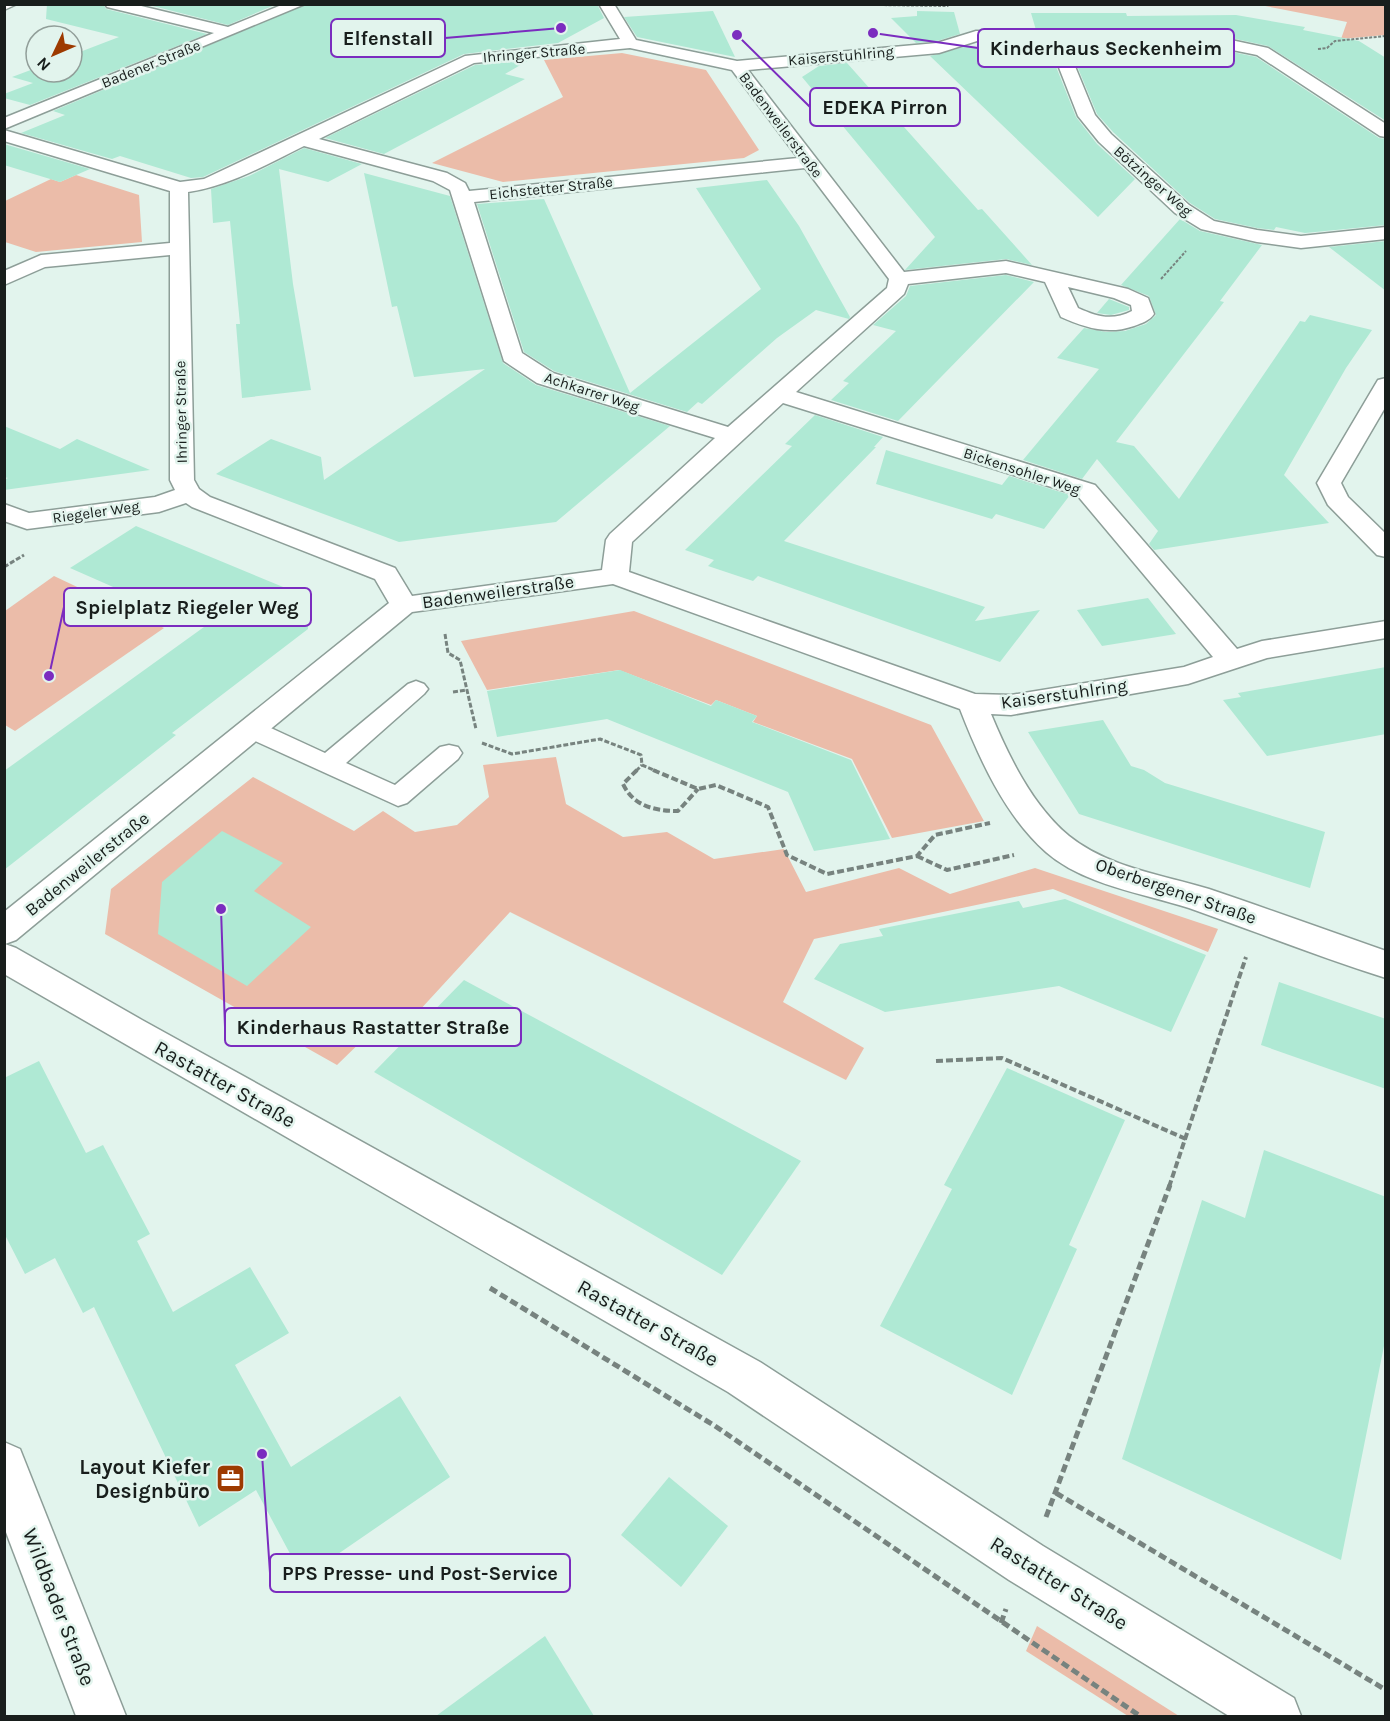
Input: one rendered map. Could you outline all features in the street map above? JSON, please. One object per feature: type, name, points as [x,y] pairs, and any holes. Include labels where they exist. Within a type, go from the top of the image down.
[{"type":"street","points":[[4,6],[10,4]]},
{"type":"street","points":[[112,4],[230,32]]},
{"type":"street","name":"Badener Straße","points":[[4,124],[298,4]]},
{"type":"street","points":[[615,4],[606,5],[630,43]]},
{"type":"street","name":"Kaiserstuhlring","points":[[737,66],[939,48],[976,36],[1208,40],[1262,51],[1386,132]]},
{"type":"street","name":"Bötzinger Weg","points":[[1055,37],[1087,116],[1105,138],[1182,209],[1208,225],[1257,236],[1302,242],[1386,233]]},
{"type":"street","name":"Badenweilerstraße","points":[[630,43],[737,66],[898,279]]},
{"type":"street","name":"Ihringer Straße","points":[[4,135],[179,188],[208,184],[306,141],[471,59],[630,43]]},
{"type":"street","name":"Eichstetter Straße","points":[[306,141],[440,177],[458,187],[464,197],[809,162]]},
{"type":"street","name":"Ihringer Straße","points":[[179,188],[182,480],[189,493]]},
{"type":"street","name":"Achkarrer Weg","points":[[464,197],[512,356],[545,378],[732,436]]},
{"type":"street","points":[[4,279],[40,261],[178,248]]},
{"type":"street","points":[[615,576],[619,540],[897,290],[898,279],[1006,267],[1121,293],[1141,302],[1143,314],[1123,325],[1095,324],[1069,312],[1054,278]]},
{"type":"street","points":[[1386,385],[1329,483],[1337,500],[1386,549]]},
{"type":"street","name":"Bickensohler Weg","points":[[780,394],[1086,490],[1231,660]]},
{"type":"street","points":[[189,493],[201,502],[386,574],[404,605]]},
{"type":"street","name":"Riegeler Weg","points":[[4,512],[27,521],[159,504],[189,493]]},
{"type":"street","points":[[34,548],[55,518]]},
{"type":"street","name":"Badenweilerstraße","points":[[4,931],[404,605],[615,576]]},
{"type":"street","name":"Kaiserstuhlring","points":[[615,576],[972,703],[1011,705],[1188,675],[1262,650],[1386,628]]},
{"type":"street","name":"Oberbergener Straße","points":[[972,703],[985,737],[1033,818],[1059,845],[1100,867],[1259,919],[1386,965]]},
{"type":"street","name":"Rastatter Straße","points":[[4,957],[150,1042],[744,1377],[1026,1563],[1276,1716]]},
{"type":"street","name":"Wildbader Straße","points":[[4,1465],[101,1716]]},
{"type":"lane","points":[[327,765],[416,689]]},
{"type":"lane","points":[[251,729],[398,797],[449,753]]},
{"type":"path","points":[[803,4],[947,6],[951,4]]},
{"type":"path","points":[[1267,54],[1326,48],[1335,41],[1386,36]]},
{"type":"path","points":[[1141,302],[1208,225]]},
{"type":"path","points":[[4,567],[34,548]]},
{"type":"path","points":[[435,636],[456,632]]},
{"type":"path","points":[[445,634],[448,653],[460,660],[477,731]]},
{"type":"path","points":[[479,742],[512,754],[600,739],[641,755],[642,765]]},
{"type":"path","points":[[642,765],[622,784],[629,797],[658,811],[678,811],[698,789],[716,785],[768,807],[787,855],[827,874],[917,856],[947,870],[1059,845]]},
{"type":"path","points":[[642,765],[698,789]]},
{"type":"path","points":[[917,856],[935,835],[992,823],[986,813]]},
{"type":"path","points":[[1259,919],[1186,1139],[1056,1493],[1386,1690]]},
{"type":"path","points":[[936,1061],[1002,1058],[1186,1139]]},
{"type":"path","points":[[483,1283],[715,1426],[1140,1716]]},
{"type":"shaded area","points":[[1260,5],[1385,5],[1385,35],[1341,39],[1347,22]]},
{"type":"shaded area","points":[[622,53],[706,70],[759,150],[744,158],[503,182],[432,163],[563,97],[544,60]]},
{"type":"shaded area","points":[[76,175],[139,195],[142,242],[36,252],[5,242],[5,201],[51,179],[60,182]]},
{"type":"shaded area","points":[[54,576],[164,628],[15,731],[5,725],[5,611]]},
{"type":"shaded area","points":[[634,611],[931,725],[984,821],[892,838],[852,759],[753,722],[757,716],[716,700],[711,705],[619,670],[487,690],[461,641]]},
{"type":"shaded area","points":[[556,757],[566,804],[623,837],[667,832],[714,859],[784,849],[806,892],[899,868],[950,894],[1035,868],[1218,929],[1208,952],[1053,889],[814,939],[783,1002],[864,1048],[846,1080],[510,912],[395,1037],[374,1029],[337,1065],[105,934],[111,889],[253,777],[354,831],[383,811],[415,832],[457,825],[489,797],[483,765]]},
{"type":"shaded area","points":[[1037,1626],[1179,1716],[1128,1716],[1026,1651]]},
{"type":"building","points":[[47,4],[103,4],[106,9],[207,34],[84,83],[84,50],[119,37],[84,28],[84,24],[66,24],[46,19]]},
{"type":"building","points":[[145,4],[277,4],[228,25]]},
{"type":"building","points":[[307,4],[597,4],[604,18],[558,43],[464,54],[203,177],[191,178],[120,156],[112,159],[21,133],[65,115],[53,111]]},
{"type":"building","points":[[713,11],[735,57],[637,37],[624,17]]},
{"type":"building","points":[[917,11],[954,12],[960,34],[937,41],[916,43],[891,18],[917,16]]},
{"type":"building","points":[[1031,13],[1126,13],[1127,16],[1236,15],[1305,27],[1303,30],[1359,41],[1386,58],[1386,121],[1268,46],[1208,33],[1036,30]]},
{"type":"building","points":[[1040,44],[1047,44],[1076,117],[1097,144],[1135,179],[1098,217],[930,56],[964,47],[1041,50]]},
{"type":"building","points":[[1068,44],[1208,47],[1256,57],[1379,138],[1386,139],[1386,225],[1305,233],[1276,227],[1274,230],[1257,228],[1215,219],[1190,203],[1113,132],[1097,114]]},
{"type":"building","points":[[529,60],[505,74],[525,79],[384,154],[325,138],[475,65]]},
{"type":"building","points":[[847,63],[978,210],[982,209],[1032,265],[1006,259],[905,270],[935,237],[802,77],[819,66]]},
{"type":"building","points":[[24,72],[24,80],[12,77]]},
{"type":"building","points":[[30,84],[82,84],[30,105],[4,98],[4,94]]},
{"type":"building","points":[[4,144],[90,169],[60,182],[4,165]]},
{"type":"building","points":[[304,148],[362,164],[328,182],[279,169],[293,284],[311,390],[242,398],[236,324],[240,324],[230,221],[213,223],[211,189],[249,176]]},
{"type":"building","points":[[364,173],[450,196],[503,363],[536,385],[670,426],[556,522],[399,542],[216,474],[271,439],[321,457],[324,480],[485,369],[414,377],[397,306],[392,307]]},
{"type":"building","points":[[767,180],[799,226],[850,317],[849,319],[816,310],[777,338],[702,404],[698,402],[687,412],[554,371],[524,352],[477,204],[544,199],[630,393],[761,289],[696,188]]},
{"type":"building","points":[[1180,219],[1200,231],[1262,245],[1220,301],[1224,302],[1116,442],[1134,446],[1179,499],[1300,321],[1305,322],[1310,315],[1372,330],[1346,368],[1284,475],[1329,523],[1154,550],[1149,544],[1158,531],[1097,459],[1082,479],[1023,460],[1099,369],[1057,358],[1084,328],[1106,332],[1125,331],[1146,324],[1156,315],[1149,296],[1121,285]]},
{"type":"building","points":[[1386,241],[1386,291],[1329,247]]},
{"type":"building","points":[[1006,275],[1034,282],[898,421],[831,400],[849,383],[843,381],[896,331],[873,325],[906,296],[910,286]]},
{"type":"building","points":[[1109,299],[1129,307],[1129,310],[1111,315],[1097,313]]},
{"type":"building","points":[[815,415],[883,437],[874,447],[876,447],[784,541],[985,607],[975,621],[1040,610],[1000,662],[758,576],[753,581],[708,566],[714,560],[685,550],[792,446],[785,444]]},
{"type":"building","points":[[4,426],[60,449],[77,439],[150,470],[4,490],[4,480],[8,478],[4,477]]},
{"type":"building","points":[[886,450],[1002,485],[1009,476],[1070,495],[1044,529],[996,514],[992,519],[876,484]]},
{"type":"building","points":[[136,526],[305,596],[308,629],[172,733],[176,735],[4,870],[4,771],[204,627],[70,568]]},
{"type":"building","points":[[1148,598],[1176,634],[1102,646],[1077,610]]},
{"type":"building","points":[[1386,667],[1386,734],[1267,756],[1223,700],[1241,697],[1238,693]]},
{"type":"building","points":[[620,670],[711,706],[716,700],[757,716],[752,722],[851,760],[890,839],[814,851],[788,792],[607,719],[497,737],[487,691]]},
{"type":"building","points":[[1103,720],[1131,766],[1144,770],[1165,783],[1325,832],[1310,888],[1079,814],[1028,732]]},
{"type":"building","points":[[222,831],[283,863],[254,891],[311,927],[247,986],[158,934],[162,882]]},
{"type":"building","points":[[1065,899],[1206,955],[1171,1032],[1059,986],[885,1012],[814,979],[840,944],[883,936],[879,929],[1019,901],[1023,908]]},
{"type":"building","points":[[464,980],[801,1161],[722,1275],[374,1072]]},
{"type":"building","points":[[1279,982],[1386,1019],[1386,1089],[1261,1045]]},
{"type":"building","points":[[39,1061],[86,1153],[103,1145],[150,1234],[137,1241],[173,1312],[250,1267],[289,1333],[235,1365],[291,1467],[400,1396],[450,1477],[303,1578],[256,1490],[199,1527],[94,1307],[83,1313],[55,1258],[25,1274],[4,1233],[4,1078]]},
{"type":"building","points":[[1007,1068],[1125,1120],[1069,1245],[1077,1249],[1012,1395],[880,1326],[952,1189],[944,1185]]},
{"type":"building","points":[[1264,1150],[1386,1197],[1386,1336],[1341,1560],[1122,1459],[1202,1200],[1245,1218]]},
{"type":"building","points":[[669,1477],[728,1526],[681,1587],[621,1535]]},
{"type":"building","points":[[545,1636],[594,1716],[436,1716]]},
{"type":"place","name":"Elfenstall","points":[[561,28]]},
{"type":"place","name":"Kinderhaus Seckenheim","points":[[873,33]]},
{"type":"place","name":"EDEKA Pirron","points":[[737,35]]},
{"type":"place","name":"Spielplatz Riegeler Weg","points":[[49,676]]},
{"type":"place","name":"Kinderhaus Rastatter Straße","points":[[221,909]]},
{"type":"place","name":"PPS Presse- und Post-Service","points":[[262,1454]]},
{"type":"place","name":"Layout Kiefer Designbüro","points":[[231,1479]]}]
